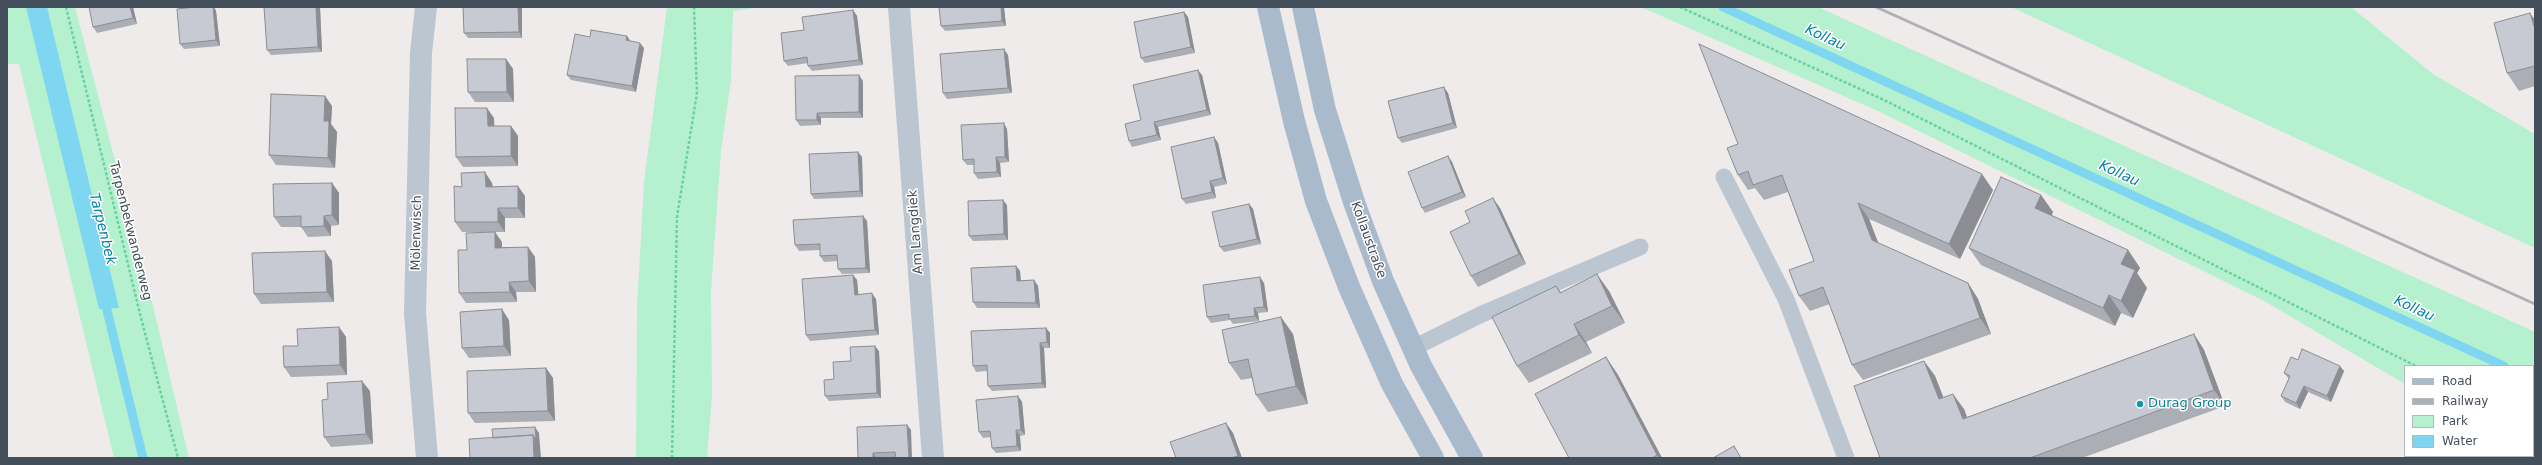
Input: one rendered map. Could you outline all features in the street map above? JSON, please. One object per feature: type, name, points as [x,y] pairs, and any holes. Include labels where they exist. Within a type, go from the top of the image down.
[{"type":"main road","points":[[1268,7],[1294,121],[1316,201],[1349,287],[1392,384],[1433,458]]},
{"type":"main road","name":"Kollaustraße","points":[[1303,7],[1322,97],[1354,202],[1383,281],[1413,348],[1472,458]]},
{"type":"street","name":"Mölenwisch","points":[[426,7],[421,53],[415,313],[427,458]]},
{"type":"street","name":"Am Langdiek","points":[[899,7],[933,458]]},
{"type":"lane","points":[[1724,177],[1786,298],[1846,458]]},
{"type":"lane","points":[[1413,348],[1482,314],[1640,247]]},
{"type":"path","name":"Tarpenbekwanderweg","points":[[66,7],[141,318],[178,458]]},
{"type":"path","points":[[672,458],[677,217],[696,93],[694,7]]},
{"type":"path","points":[[1680,7],[1884,100],[2414,365]]},
{"type":"green space","points":[[7,7],[75,7],[154,310],[189,458],[114,458],[19,64],[7,64]]},
{"type":"green space","points":[[667,7],[761,7],[733,11],[731,80],[721,151],[711,291],[712,397],[707,458],[636,458],[637,307],[644,182]]},
{"type":"green space","points":[[1641,7],[1818,7],[2535,332],[2535,458],[2532,457],[2534,457],[2534,365],[2404,365],[2404,383],[2264,301],[1880,112]]},
{"type":"green space","points":[[2011,7],[2351,7],[2433,74],[2535,134],[2535,248]]},
{"type":"water","points":[[26,7],[47,7],[119,308],[99,309]]},
{"type":"building","points":[[89,7],[130,7],[133,18],[93,27]]},
{"type":"building","points":[[213,7],[216,40],[180,44],[177,9]]},
{"type":"building","points":[[264,7],[316,7],[318,47],[267,50]]},
{"type":"building","points":[[463,7],[518,7],[519,32],[464,33]]},
{"type":"building","points":[[939,7],[1001,7],[1002,21],[941,26]]},
{"type":"building","points":[[853,10],[859,60],[808,66],[807,57],[784,61],[781,33],[804,30],[802,17]]},
{"type":"building","points":[[1184,12],[1191,47],[1141,58],[1134,22]]},
{"type":"building","points":[[2530,13],[2534,26],[2535,25],[2535,66],[2507,73],[2494,23]]},
{"type":"building","points":[[591,30],[627,36],[626,40],[640,43],[632,86],[567,75],[575,34],[590,37]]},
{"type":"building","points":[[1699,44],[1982,174],[1949,244],[1858,203],[1872,240],[1968,283],[1980,318],[1852,365],[1823,287],[1799,296],[1789,270],[1814,261],[1782,175],[1753,185],[1748,171],[1738,175],[1727,148],[1738,144]]},
{"type":"building","points":[[1004,49],[1008,88],[943,93],[940,54]]},
{"type":"building","points":[[467,59],[506,59],[507,92],[468,92]]},
{"type":"building","points":[[1198,70],[1207,110],[1154,122],[1157,135],[1129,141],[1125,124],[1141,120],[1133,85]]},
{"type":"building","points":[[859,75],[859,112],[817,113],[817,120],[796,120],[795,76]]},
{"type":"building","points":[[1444,87],[1453,123],[1398,138],[1388,101]]},
{"type":"building","points":[[271,94],[325,96],[324,121],[329,121],[328,158],[269,155]]},
{"type":"building","points":[[455,108],[487,108],[488,126],[511,126],[511,156],[456,157]]},
{"type":"building","points":[[1004,123],[1005,157],[996,157],[997,172],[974,173],[974,159],[963,160],[961,125]]},
{"type":"building","points":[[1214,137],[1223,178],[1210,181],[1212,192],[1182,199],[1171,147]]},
{"type":"building","points":[[858,152],[860,191],[811,194],[809,154]]},
{"type":"building","points":[[1448,156],[1462,192],[1422,208],[1408,172]]},
{"type":"building","points":[[485,172],[486,187],[518,186],[518,208],[498,208],[498,222],[455,222],[454,186],[462,187],[461,173]]},
{"type":"building","points":[[2001,177],[2041,195],[2035,208],[2128,250],[2121,264],[2135,270],[2121,301],[2109,295],[2103,308],[1969,248]]},
{"type":"building","points":[[332,183],[332,215],[324,216],[324,226],[301,227],[301,216],[274,217],[273,184]]},
{"type":"building","points":[[1493,198],[1519,254],[1471,276],[1450,232],[1470,222],[1465,211]]},
{"type":"building","points":[[1003,200],[1004,234],[969,236],[968,201]]},
{"type":"building","points":[[1249,204],[1257,239],[1220,247],[1212,212]]},
{"type":"building","points":[[863,216],[866,268],[838,269],[837,255],[820,256],[820,244],[795,245],[793,220]]},
{"type":"building","points":[[495,232],[495,248],[528,247],[529,281],[509,282],[510,292],[459,293],[458,250],[467,250],[466,233]]},
{"type":"building","points":[[325,251],[327,292],[254,294],[252,253]]},
{"type":"building","points":[[1016,266],[1017,281],[1034,280],[1036,303],[973,302],[971,268]]},
{"type":"building","points":[[1597,274],[1612,306],[1574,324],[1579,335],[1517,366],[1492,317],[1556,286],[1560,293]]},
{"type":"building","points":[[853,275],[855,295],[872,293],[875,330],[806,335],[802,279]]},
{"type":"building","points":[[1260,277],[1264,307],[1254,308],[1255,316],[1229,319],[1229,314],[1207,317],[1203,285]]},
{"type":"building","points":[[502,309],[504,346],[462,348],[460,312]]},
{"type":"building","points":[[1281,317],[1296,386],[1256,395],[1248,359],[1229,363],[1222,330]]},
{"type":"building","points":[[339,327],[340,365],[284,367],[283,346],[298,346],[297,329]]},
{"type":"building","points":[[1046,328],[1047,342],[1040,343],[1042,383],[988,386],[987,365],[973,366],[971,331]]},
{"type":"building","name":"Durag Group","points":[[2194,334],[2214,390],[2030,458],[1880,458],[1854,386],[1924,361],[1939,399],[1953,394],[1963,419]]},
{"type":"building","points":[[875,346],[877,393],[825,396],[824,380],[834,379],[833,362],[851,361],[850,347]]},
{"type":"building","points":[[2302,349],[2340,366],[2327,396],[2304,386],[2296,403],[2281,396],[2290,376],[2284,373],[2291,357],[2298,360]]},
{"type":"building","points":[[1606,357],[1657,455],[1652,458],[1569,458],[1535,394]]},
{"type":"building","points":[[546,368],[548,411],[468,413],[467,371]]},
{"type":"building","points":[[362,381],[366,434],[324,437],[322,400],[328,399],[327,383]]},
{"type":"building","points":[[1018,396],[1021,430],[1016,430],[1017,446],[992,448],[990,431],[979,432],[976,400]]},
{"type":"building","points":[[1226,423],[1238,456],[1231,458],[1176,458],[1170,442]]},
{"type":"building","points":[[907,425],[909,458],[896,458],[895,452],[873,453],[873,458],[858,458],[857,427]]},
{"type":"building","points":[[535,427],[536,440],[533,435],[493,438],[492,429]]},
{"type":"building","points":[[533,435],[534,458],[470,458],[469,439]]},
{"type":"building","points":[[1734,446],[1741,458],[1713,458]]},
{"type":"waterway","name":"Kollau","points":[[1723,7],[2502,365]]},
{"type":"waterway","name":"Tarpenbek","points":[[104,298],[143,458]]},
{"type":"railway","points":[[1876,7],[2535,304]]},
{"type":"place","name":"Durag Group","points":[[2140,404]]}]
